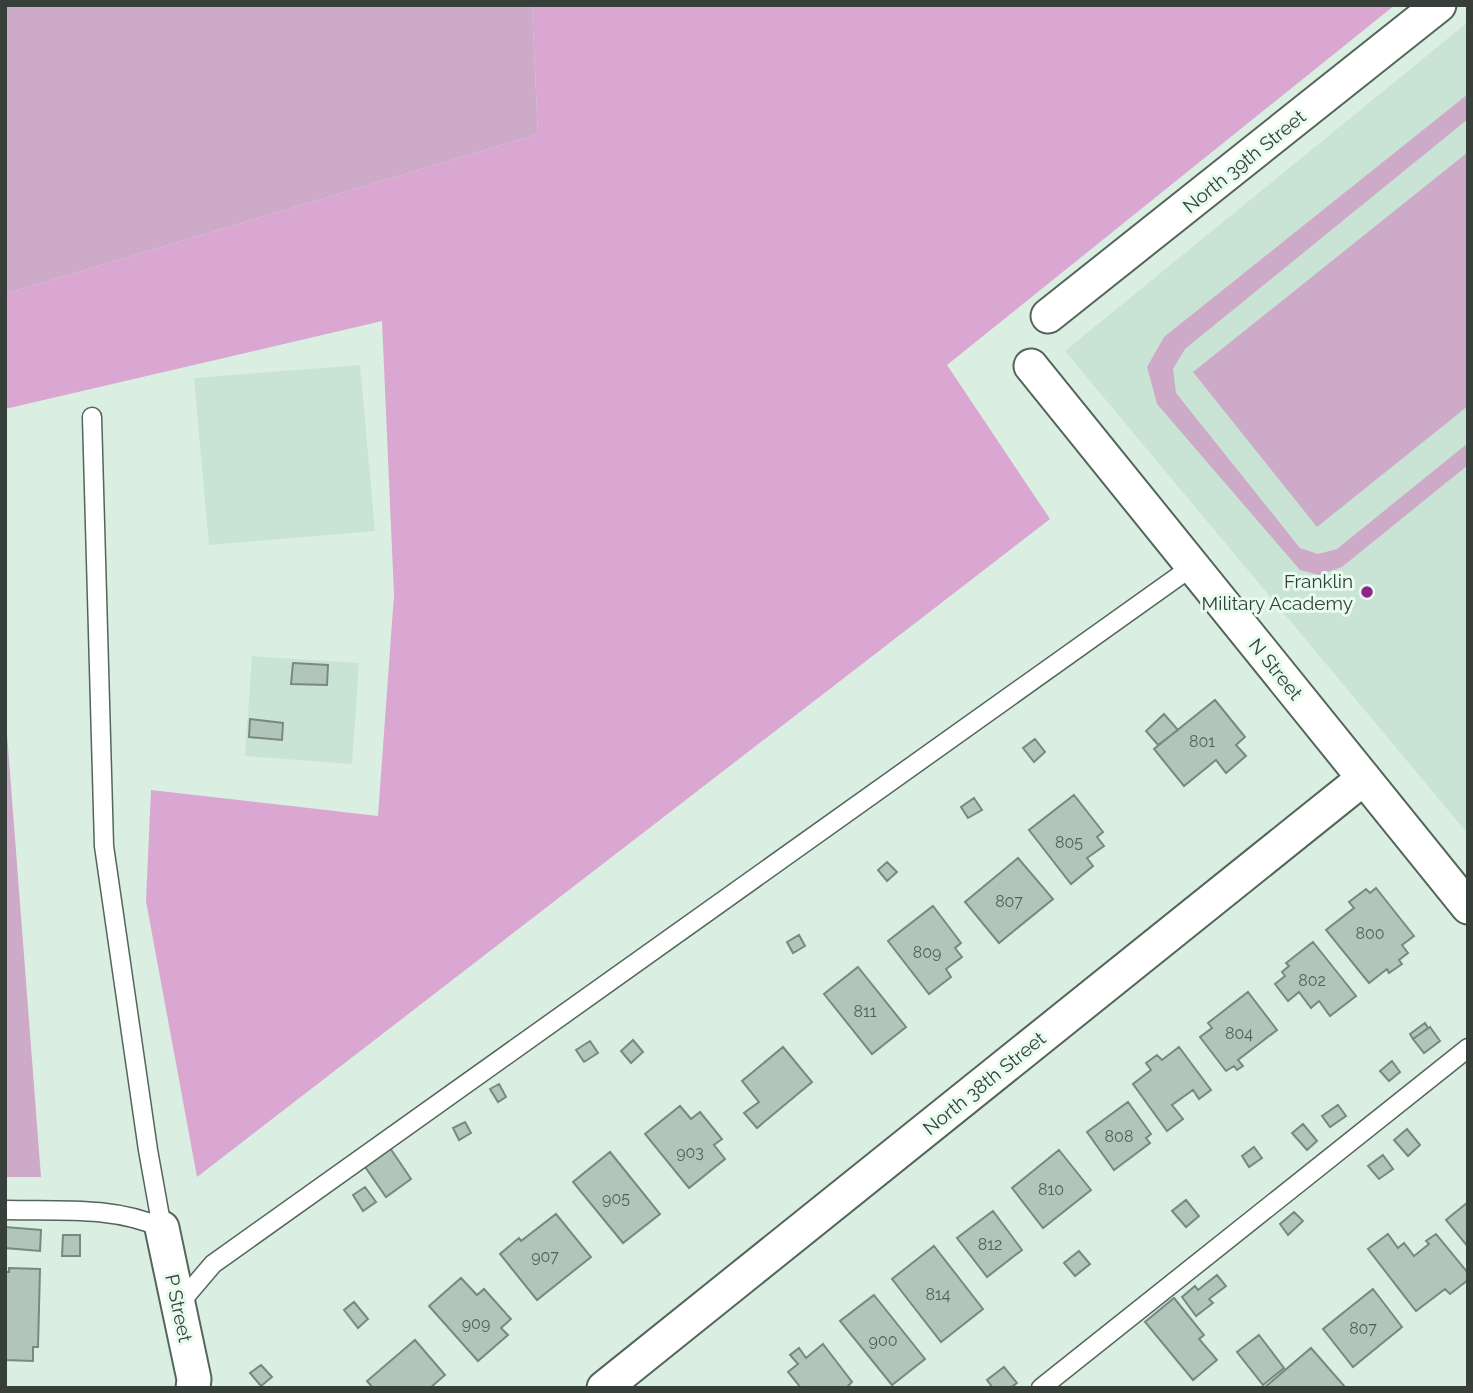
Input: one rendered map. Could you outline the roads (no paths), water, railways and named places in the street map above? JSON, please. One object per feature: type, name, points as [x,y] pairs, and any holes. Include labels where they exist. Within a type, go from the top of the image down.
[{"type":"street","name":"North 39th Street","points":[[1048,316],[1439,5]]},
{"type":"street","name":"N Street","points":[[1031,366],[1468,907]]},
{"type":"street","name":"North 38th Street","points":[[604,1388],[1364,778]]},
{"type":"street","name":"P Street","points":[[162,1228],[194,1379],[193,1388]]},
{"type":"lane","points":[[92,416],[103,846],[162,1228]]},
{"type":"lane","points":[[179,1304],[213,1264],[1193,566]]},
{"type":"lane","points":[[1041,1388],[1468,1048]]},
{"type":"lane","points":[[5,1210],[96,1212],[145,1220],[162,1228]]},
{"type":"place","name":"Franklin Military Academy","points":[[1367,592]]}]
